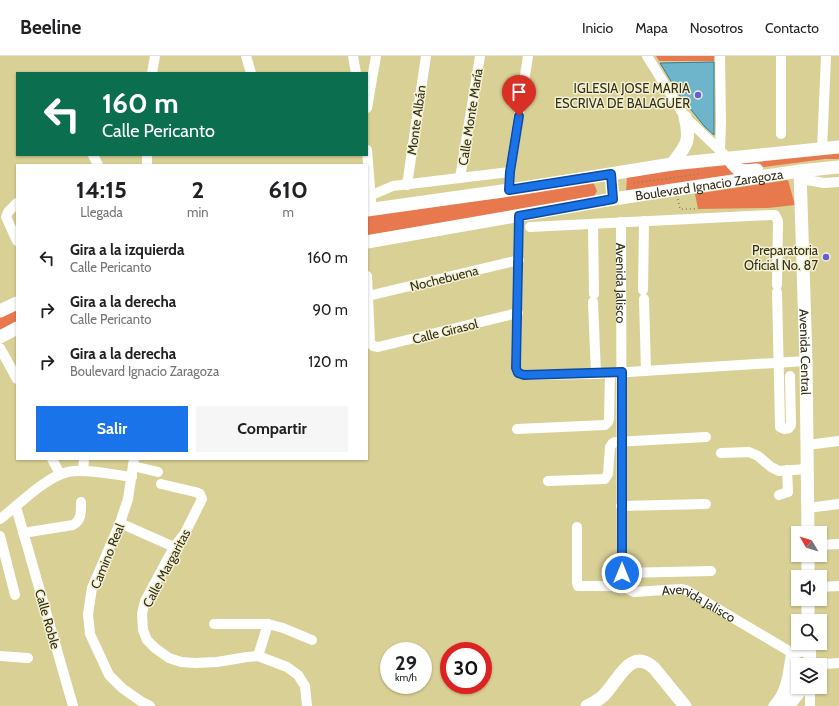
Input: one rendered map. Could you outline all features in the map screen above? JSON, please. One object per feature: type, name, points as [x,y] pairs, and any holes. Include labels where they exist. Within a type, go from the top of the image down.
[{"type":"main road","points":[[672,164],[681,154],[688,137],[685,117]]},
{"type":"main road","name":"Boulevard Ignacio Zaragoza","points":[[369,203],[509,190],[672,164],[724,154],[839,147]]},
{"type":"main road","points":[[724,154],[735,168],[746,172],[839,161]]},
{"type":"main road","name":"Boulevard Ignacio Zaragoza","points":[[368,242],[613,199],[801,175],[839,167]]},
{"type":"main road","points":[[611,174],[613,199]]},
{"type":"main road","name":"Avenida Central","points":[[801,175],[806,361],[808,526]]},
{"type":"main road","points":[[0,311],[16,303]]},
{"type":"main road","points":[[0,337],[16,329]]},
{"type":"main road","points":[[775,706],[784,693],[789,682],[792,657],[800,650]]},
{"type":"main road","points":[[587,706],[603,696],[624,669],[637,661],[644,661],[649,663],[654,668],[686,706]]},
{"type":"main road","points":[[788,706],[798,694]]},
{"type":"street","points":[[152,72],[155,56]]},
{"type":"street","points":[[246,56],[250,72]]},
{"type":"street","points":[[353,56],[356,72]]},
{"type":"street","points":[[368,102],[376,56]]},
{"type":"street","name":"Monte Albán","points":[[407,185],[426,56]]},
{"type":"street","name":"Calle Monte María","points":[[460,178],[480,56]]},
{"type":"street","points":[[647,56],[685,117],[724,154]]},
{"type":"street","points":[[720,56],[724,154]]},
{"type":"street","points":[[780,134],[782,56]]},
{"type":"street","points":[[822,149],[826,56]]},
{"type":"street","points":[[509,190],[510,172],[526,58]]},
{"type":"street","points":[[369,203],[380,191],[393,186],[510,172]]},
{"type":"street","points":[[801,175],[824,183],[839,182]]},
{"type":"street","points":[[368,176],[369,203]]},
{"type":"street","points":[[16,204],[8,212],[6,217],[16,239]]},
{"type":"street","points":[[530,227],[593,225],[620,222],[770,214],[775,215],[778,221],[777,288],[780,427],[784,428],[789,428],[791,425],[790,376]]},
{"type":"street","points":[[519,216],[516,368],[518,373],[524,375],[596,374],[806,361]]},
{"type":"street","points":[[644,221],[646,371]]},
{"type":"street","name":"Avenida Jalisco","points":[[620,222],[622,372],[621,506],[622,573],[624,586],[628,590],[634,592],[680,589],[686,590],[794,654]]},
{"type":"street","points":[[593,225],[596,374]]},
{"type":"street","name":"Nochebuena","points":[[368,296],[519,260]]},
{"type":"street","name":"Calle Girasol","points":[[368,296],[370,342],[373,346],[378,347],[518,313]]},
{"type":"street","points":[[0,348],[16,377]]},
{"type":"street","points":[[517,428],[604,425],[609,419],[610,373]]},
{"type":"street","points":[[548,481],[605,479],[608,474],[610,447],[612,444],[621,442],[706,437]]},
{"type":"street","points":[[807,444],[839,441]]},
{"type":"street","points":[[721,453],[749,452],[758,456],[771,467],[779,471],[807,469]]},
{"type":"street","points":[[53,460],[60,474]]},
{"type":"street","points":[[83,471],[84,460]]},
{"type":"street","points":[[134,462],[158,472]]},
{"type":"street","name":"Camino Real","points":[[134,462],[128,499],[120,523],[92,588],[88,614],[90,634],[109,675],[122,688],[150,706]]},
{"type":"street","points":[[779,495],[788,492],[787,470]]},
{"type":"street","points":[[0,519],[41,486],[60,474],[70,471],[83,471],[132,477]]},
{"type":"street","name":"Calle Margaritas","points":[[161,484],[200,494],[202,499],[145,601],[142,614],[143,630],[147,640],[169,658],[181,662],[194,664],[258,656],[287,667],[298,675],[305,686],[307,706]]},
{"type":"street","points":[[23,533],[78,523],[80,518],[81,502]]},
{"type":"street","points":[[621,506],[706,504]]},
{"type":"street","points":[[808,508],[839,504]]},
{"type":"street","name":"Calle Roble","points":[[16,507],[73,706]]},
{"type":"street","points":[[120,523],[174,547]]},
{"type":"street","points":[[577,527],[578,586],[624,586]]},
{"type":"street","points":[[0,536],[15,595]]},
{"type":"street","points":[[827,545],[839,544]]},
{"type":"street","points":[[622,573],[711,571]]},
{"type":"street","points":[[827,587],[839,586]]},
{"type":"street","points":[[214,624],[268,624],[284,628],[312,640]]},
{"type":"street","points":[[258,656],[268,624]]},
{"type":"street","points":[[0,656],[28,658]]},
{"type":"street","points":[[827,664],[839,663]]},
{"type":"street","points":[[810,694],[810,706]]},
{"type":"path","points":[[634,183],[700,174]]},
{"type":"path","points":[[676,190],[680,209],[698,208]]},
{"type":"shaded area","points":[[656,56],[714,56],[714,61],[659,61]]},
{"type":"shaded area","points":[[839,149],[839,159],[825,159],[748,169],[735,159]]},
{"type":"shaded area","points":[[725,162],[738,176],[626,193],[627,176]]},
{"type":"shaded area","points":[[589,180],[594,184],[597,191],[593,198],[588,200],[368,235],[368,213],[501,198]]},
{"type":"shaded area","points":[[788,180],[795,205],[768,208],[698,209],[695,194]]},
{"type":"shaded area","points":[[16,309],[16,323],[0,332],[0,315]]},
{"type":"building","name":"IGLESIA JOSE MARIA ESCRIVA DE BALAGUER","points":[[714,62],[714,135],[705,127],[680,96],[660,63]]},
{"type":"place","name":"IGLESIA JOSE MARIA ESCRIVA DE BALAGUER","points":[[698,95]]},
{"type":"place","name":"Preparatoria Oficial No. 87","points":[[826,257]]},
{"type":"route","points":[[519,116],[510,172],[509,190],[611,174],[613,199],[519,216],[516,368],[518,373],[524,375],[596,374],[622,372],[622,573]]}]
